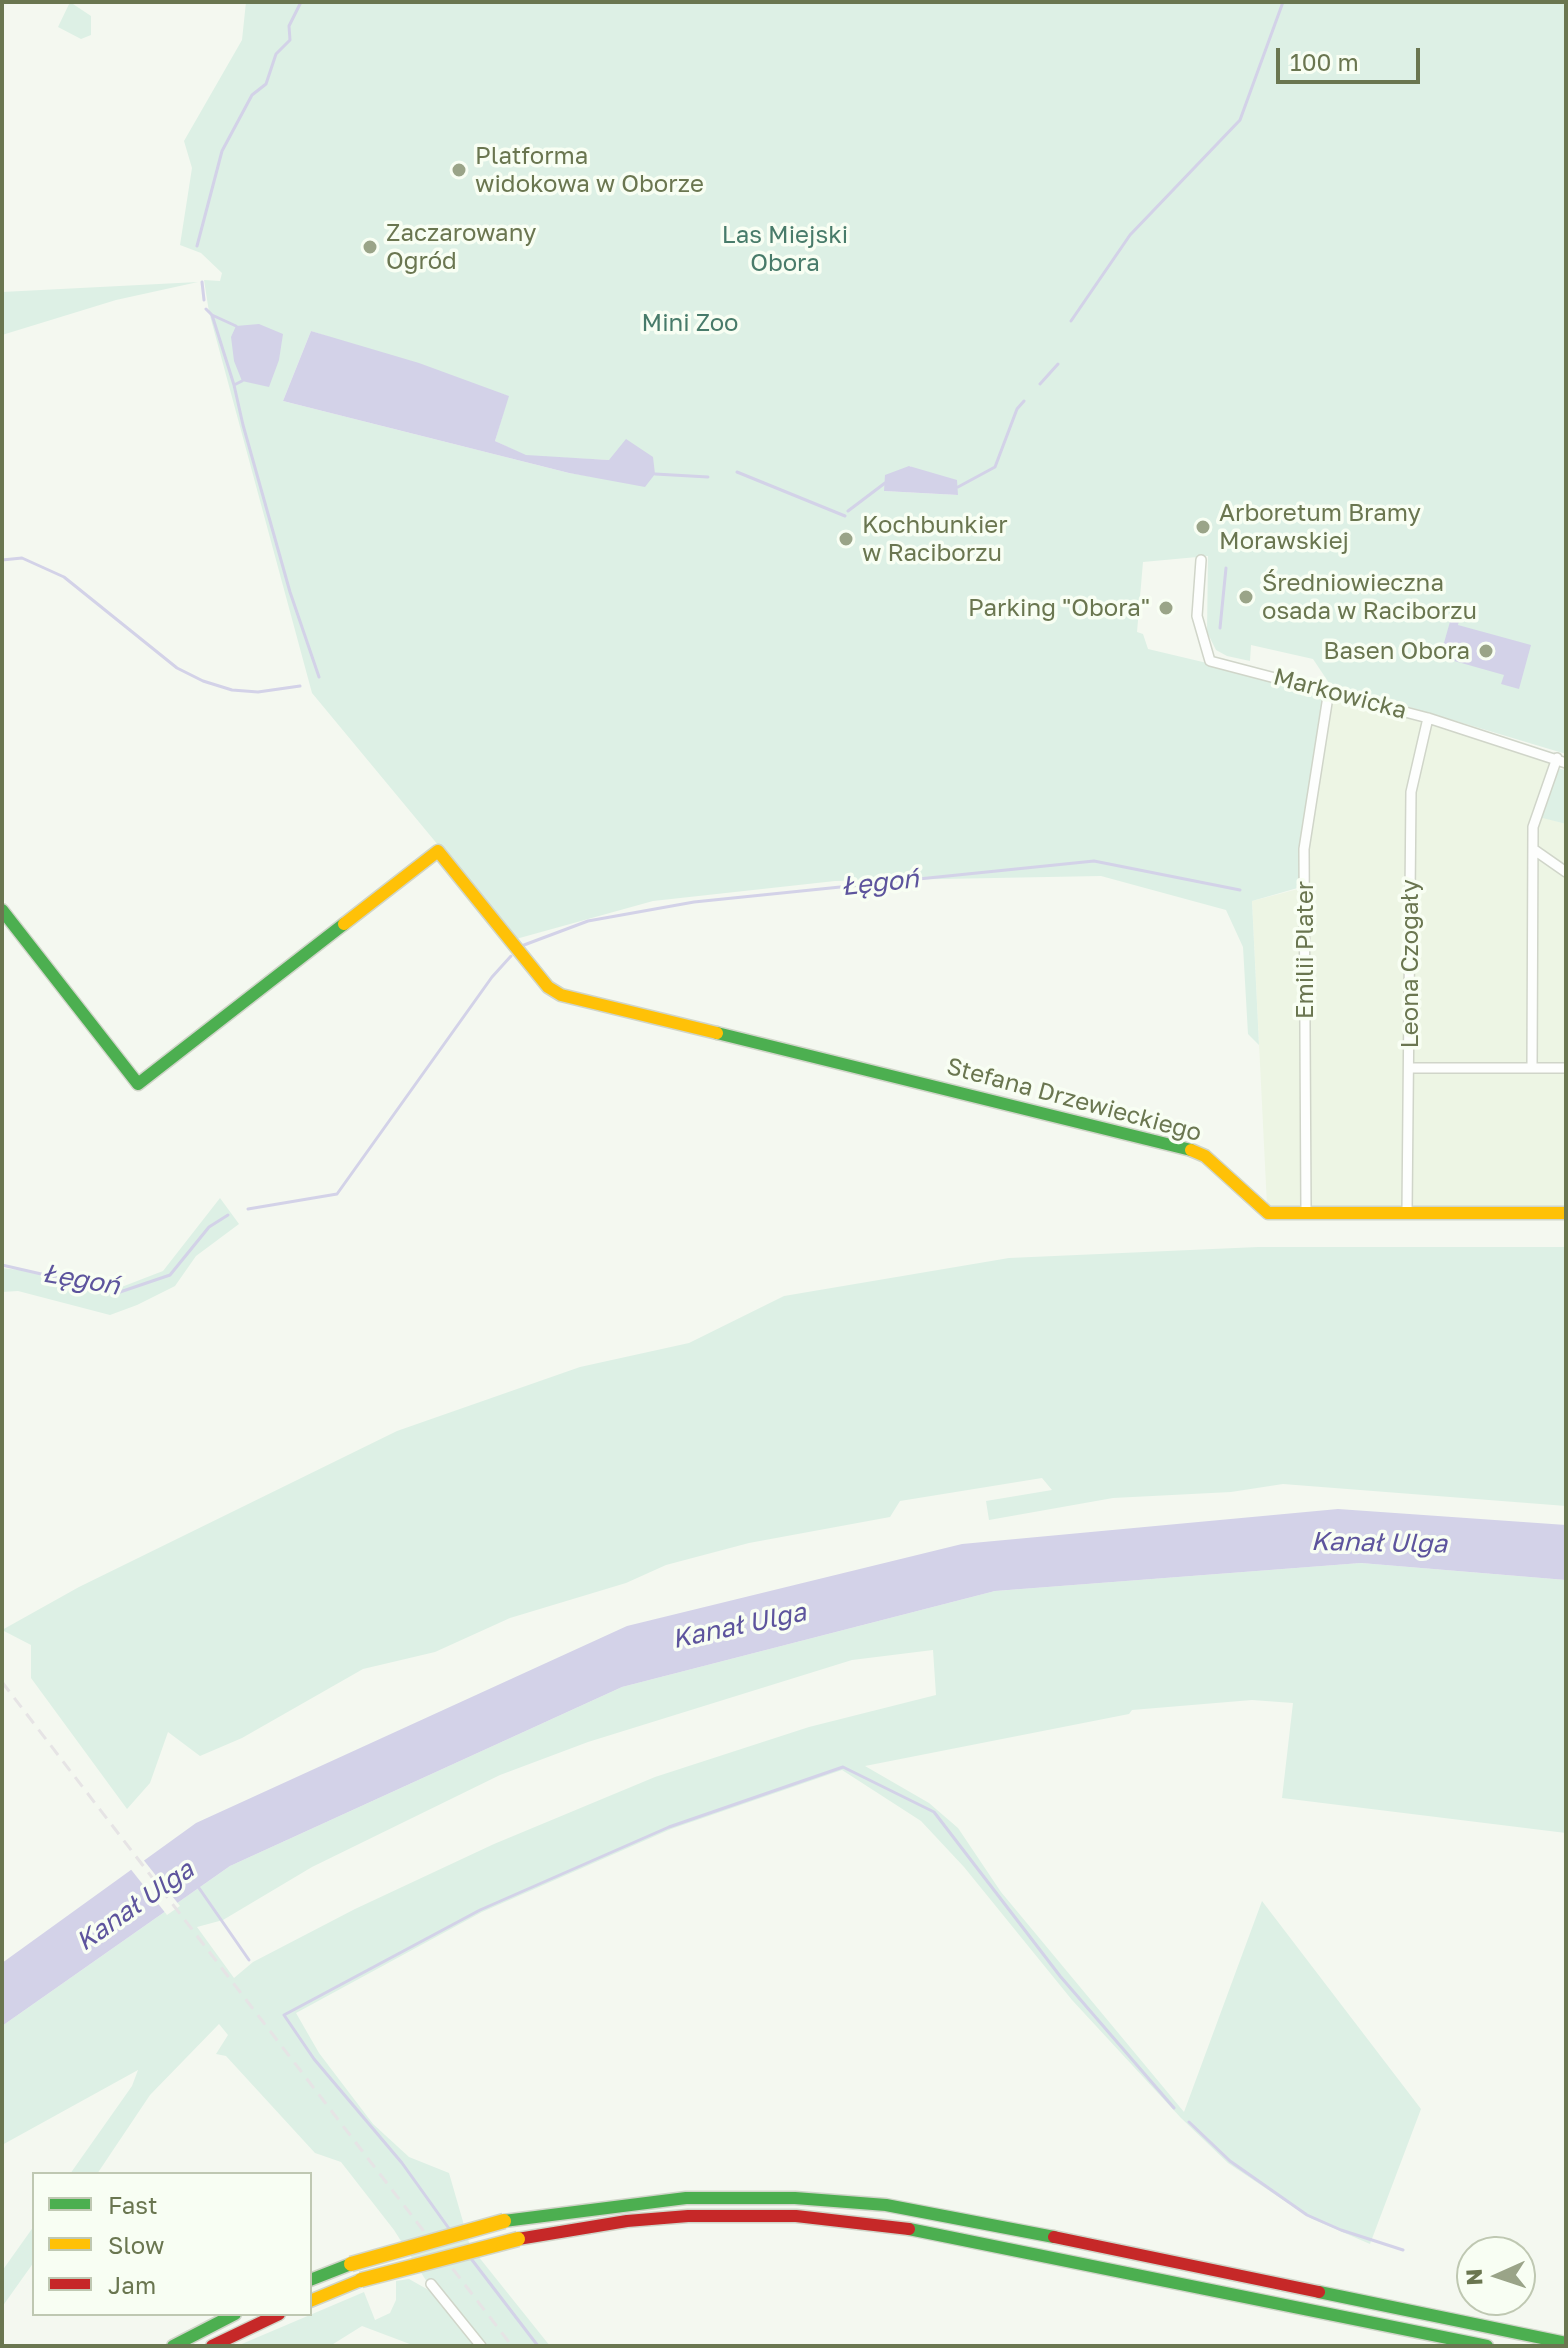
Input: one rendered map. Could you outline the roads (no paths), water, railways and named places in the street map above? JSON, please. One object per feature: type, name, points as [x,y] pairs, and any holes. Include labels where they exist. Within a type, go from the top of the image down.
[{"type":"main road","name":"Stefana Drzewieckiego","points":[[2,910],[138,1084],[438,851],[548,987],[561,995],[1190,1149],[1205,1156],[1268,1213],[1566,1213]]},
{"type":"main road","points":[[312,2279],[351,2264],[504,2221],[583,2208],[686,2198],[795,2198],[886,2205],[988,2223],[1566,2343]]},
{"type":"main road","points":[[312,2300],[361,2280],[450,2254],[518,2239],[613,2223],[688,2216],[796,2216],[886,2225],[994,2244],[1487,2346]]},
{"type":"main road","points":[[173,2346],[231,2316]]},
{"type":"main road","points":[[212,2346],[275,2316]]},
{"type":"street","name":"Markowicka","points":[[1201,560],[1197,616],[1210,661],[1329,690],[1562,760]]},
{"type":"street","name":"Emilii Plater","points":[[1306,1212],[1304,849],[1329,690]]},
{"type":"street","name":"Leona Czogały","points":[[1407,1212],[1411,792],[1428,718]]},
{"type":"street","points":[[1532,1068],[1533,849],[1536,815],[1562,760]]},
{"type":"street","points":[[1533,849],[1566,872]]},
{"type":"street","points":[[1409,1068],[1566,1068]]},
{"type":"street","points":[[431,2284],[481,2346]]},
{"type":"water","points":[[259,324],[283,334],[279,360],[269,387],[242,381],[234,361],[231,337],[236,326]]},
{"type":"water","points":[[311,331],[419,363],[509,396],[495,441],[526,455],[609,460],[626,439],[653,457],[655,474],[645,487],[569,473],[283,401]]},
{"type":"water","points":[[909,466],[957,480],[958,495],[884,491],[885,475]]},
{"type":"water","name":"Basen Obora","points":[[1453,611],[1461,613],[1458,625],[1531,645],[1519,689],[1501,684],[1504,675],[1440,657]]},
{"type":"water","name":"Kanał Ulga","points":[[1338,1509],[1566,1525],[1566,1580],[1361,1563],[995,1591],[622,1687],[230,1866],[2,2026],[2,1963],[196,1823],[627,1626],[962,1544]]},
{"type":"waterway","points":[[197,246],[222,151],[252,95],[266,84],[276,54],[290,40],[289,26],[301,2]]},
{"type":"waterway","points":[[1071,321],[1130,235],[1240,120],[1283,2]]},
{"type":"waterway","points":[[202,282],[204,300]]},
{"type":"waterway","points":[[206,309],[212,315],[234,385]]},
{"type":"waterway","points":[[212,315],[236,326]]},
{"type":"waterway","points":[[1040,384],[1058,364]]},
{"type":"waterway","points":[[242,381],[234,385],[243,425],[290,592],[319,677]]},
{"type":"waterway","points":[[958,487],[995,467],[1017,409],[1024,401]]},
{"type":"waterway","points":[[737,472],[845,516]]},
{"type":"waterway","points":[[655,474],[708,477]]},
{"type":"waterway","points":[[848,511],[885,483]]},
{"type":"waterway","points":[[2,560],[22,558],[64,577],[177,668],[203,681],[232,690],[258,692],[300,686]]},
{"type":"waterway","points":[[1220,628],[1226,568]]},
{"type":"waterway","name":"Łęgoń","points":[[524,945],[588,921],[694,902],[1094,861],[1240,890]]},
{"type":"waterway","name":"Łęgoń","points":[[248,1209],[337,1194],[492,977],[511,956]]},
{"type":"waterway","name":"Łęgoń","points":[[2,1265],[120,1292],[170,1275],[209,1227],[228,1215]]},
{"type":"waterway","points":[[450,2230],[402,2163],[314,2059],[284,2015],[480,1910],[669,1827],[843,1767],[934,1812],[1060,1976],[1174,2108]]},
{"type":"waterway","name":"Kanał Ulga","points":[[199,1888],[249,1960]]},
{"type":"waterway","points":[[1189,2122],[1230,2161],[1307,2215],[1341,2230],[1403,2250]]},
{"type":"waterway","points":[[469,2256],[538,2346]]},
{"type":"railway","points":[[2,1682],[512,2346]]},
{"type":"place","name":"Platforma widokowa w Oborze","points":[[459,170]]},
{"type":"place","name":"Zaczarowany Ogród","points":[[370,247]]},
{"type":"place","name":"Arboretum Bramy Morawskiej","points":[[1203,527]]},
{"type":"place","name":"Kochbunkier w Raciborzu","points":[[846,539]]},
{"type":"place","name":"Średniowieczna osada w Raciborzu","points":[[1246,597]]},
{"type":"place","name":"Parking \"Obora\"","points":[[1166,608]]},
{"type":"place","name":"Basen Obora","points":[[1486,651]]},
{"type":"park label","name":"Las Miejski Obora","points":[[785,249]]},
{"type":"park label","name":"Mini Zoo","points":[[690,323]]}]
